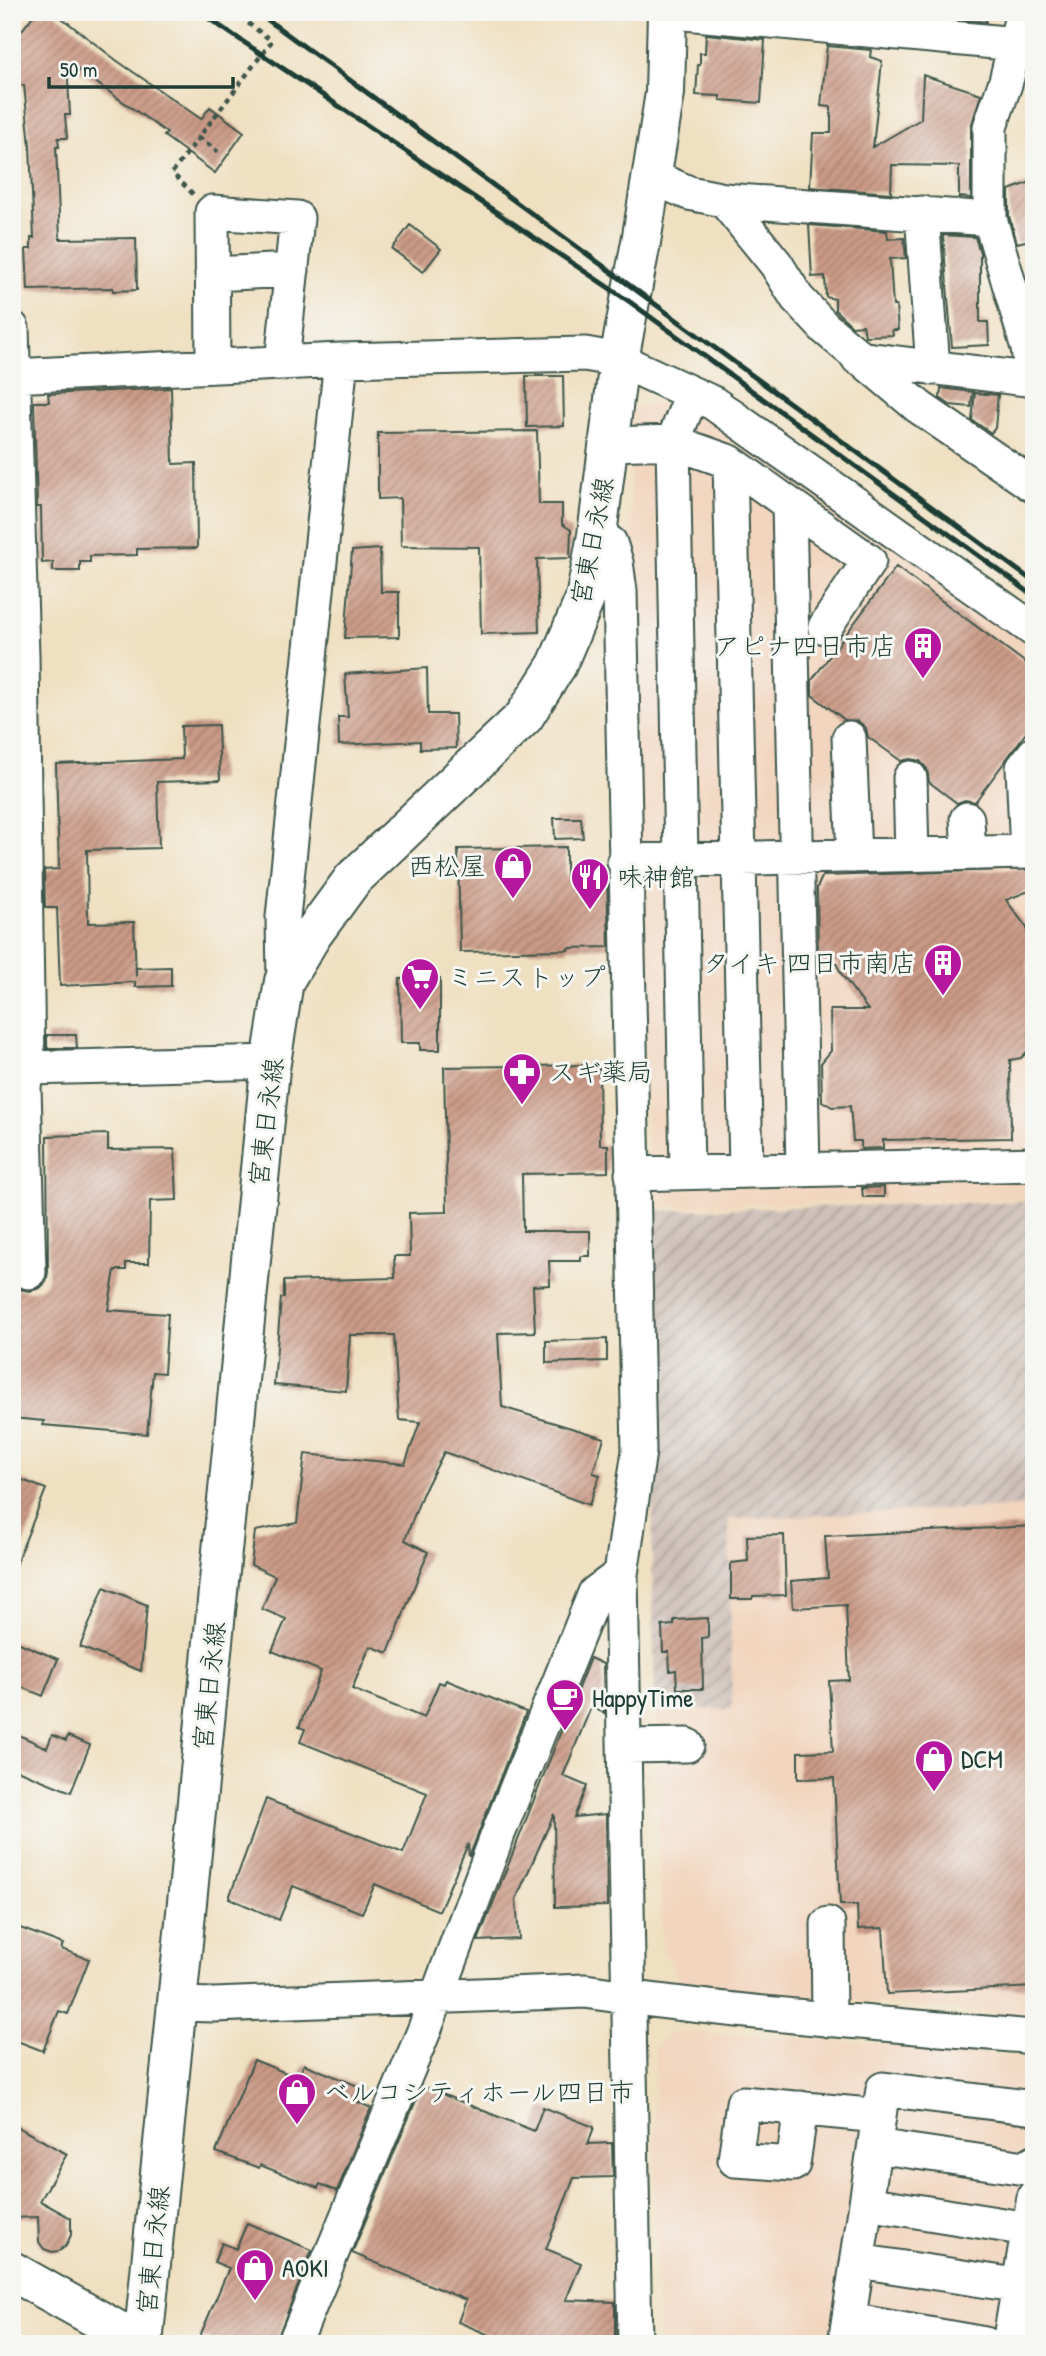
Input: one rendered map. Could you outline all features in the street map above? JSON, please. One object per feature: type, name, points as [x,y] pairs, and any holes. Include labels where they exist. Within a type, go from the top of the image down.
[{"type":"main road","name":"宮東日永線","points":[[143,2344],[272,1062],[284,981],[312,935],[353,879],[524,717],[557,665],[585,600],[597,535],[619,360],[665,93],[667,12]]},
{"type":"main road","points":[[12,2271],[143,2344]]},
{"type":"street","points":[[674,12],[1016,44]]},
{"type":"street","points":[[858,358],[1033,380],[1028,348],[990,219],[990,127],[1023,12]]},
{"type":"street","points":[[652,177],[689,193],[724,200],[990,219]]},
{"type":"street","points":[[724,200],[776,264],[797,298],[825,328],[919,407],[1034,486]]},
{"type":"street","points":[[213,366],[212,212],[297,218],[282,363]]},
{"type":"street","points":[[922,213],[933,368]]},
{"type":"street","points":[[212,274],[292,270]]},
{"type":"street","points":[[12,328],[28,1068],[24,1086],[29,1272]]},
{"type":"street","points":[[13,376],[341,360],[584,354],[619,360],[713,404],[1034,630]]},
{"type":"street","points":[[284,981],[283,917],[341,360]]},
{"type":"street","points":[[687,1171],[673,442],[692,394]]},
{"type":"street","points":[[609,444],[673,442],[730,462],[869,561],[825,627]]},
{"type":"street","points":[[730,462],[746,1170]]},
{"type":"street","points":[[789,505],[803,1169]]},
{"type":"street","points":[[597,535],[610,543],[620,591],[639,1451],[621,1574],[635,2344]]},
{"type":"street","points":[[849,738],[854,856]]},
{"type":"street","points":[[624,861],[1027,852],[1023,768],[1034,754]]},
{"type":"street","points":[[910,778],[912,854]]},
{"type":"street","points":[[967,819],[969,853]]},
{"type":"street","points":[[28,1068],[272,1062]]},
{"type":"street","points":[[632,1174],[1034,1164]]},
{"type":"street","points":[[294,2344],[424,2031],[595,1593],[621,1574]]},
{"type":"street","points":[[626,1746],[687,1745]]},
{"type":"street","points":[[828,1924],[829,2020]]},
{"type":"street","points":[[178,2004],[585,1991],[829,2020],[1034,2037]]},
{"type":"street","points":[[985,2344],[847,2332],[883,2089],[1034,2108]]},
{"type":"street","points":[[801,2108],[877,2131],[1025,2168],[1034,2162]]},
{"type":"street","points":[[866,2203],[1031,2213],[1026,2287],[1009,2344]]},
{"type":"street","points":[[858,2261],[1026,2287]]},
{"type":"path","points":[[212,212],[172,173],[272,41],[233,12]]},
{"type":"path","points":[[199,137],[218,152]]},
{"type":"shaded area","points":[[670,402],[722,421],[1034,644],[1034,1198],[649,1207],[628,409]]},
{"type":"shaded area","points":[[1034,1201],[1034,1506],[729,1519],[732,1709],[655,1710],[652,1561],[654,1429],[649,1211]]},
{"type":"shaded area","points":[[1034,1506],[1034,2016],[682,1985],[662,1947],[656,1714],[732,1709],[729,1519]]},
{"type":"shaded area","points":[[672,2031],[878,2043],[1034,2058],[1034,2344],[658,2344],[654,2049]]},
{"type":"building","points":[[36,12],[54,12],[116,60],[201,119],[210,107],[244,132],[215,173],[164,136],[167,133],[67,62],[70,115],[65,115],[67,138],[58,138],[59,147],[56,147],[60,239],[136,238],[137,290],[28,290],[26,249],[31,249],[31,238],[34,238],[30,146],[24,85],[19,86],[16,38]]},
{"type":"building","points":[[947,12],[986,12],[986,22],[946,18]]},
{"type":"building","points":[[706,34],[765,40],[761,103],[696,95],[698,65],[700,53],[705,53]]},
{"type":"building","points":[[827,46],[871,50],[870,57],[882,61],[873,147],[921,119],[923,75],[981,94],[971,127],[971,198],[959,197],[959,166],[892,165],[891,193],[810,187],[813,133],[831,133],[831,107],[821,106]]},
{"type":"building","points":[[1034,181],[1034,239],[1017,243],[1009,216],[1009,190]]},
{"type":"building","points":[[410,225],[441,249],[423,272],[392,249]]},
{"type":"building","points":[[809,225],[887,231],[888,239],[904,238],[906,258],[890,259],[893,306],[896,306],[898,330],[892,330],[893,335],[865,336],[863,325],[852,326],[835,310],[835,299],[826,297],[825,276],[812,277]]},
{"type":"building","points":[[943,235],[975,237],[980,253],[980,322],[988,322],[989,345],[952,347]]},
{"type":"building","points":[[526,376],[563,376],[564,426],[527,427]]},
{"type":"building","points":[[171,388],[173,464],[196,463],[197,548],[137,549],[137,555],[90,556],[90,562],[80,562],[80,571],[53,571],[53,562],[42,563],[41,507],[37,507],[34,402],[49,402],[48,394]]},
{"type":"building","points":[[941,388],[973,392],[971,407],[950,405],[940,398]]},
{"type":"building","points":[[975,393],[998,395],[995,428],[991,433],[972,420]]},
{"type":"building","points":[[537,431],[539,504],[562,504],[562,524],[571,530],[570,558],[537,559],[539,632],[481,634],[479,547],[401,546],[400,498],[378,499],[378,433]]},
{"type":"building","points":[[380,549],[381,592],[399,592],[399,637],[345,638],[352,551]]},
{"type":"building","name":"アピナ四日市店","points":[[896,567],[1034,669],[1034,722],[975,802],[965,800],[957,803],[929,782],[927,769],[920,761],[901,761],[868,737],[866,728],[858,721],[845,720],[812,695],[812,680]]},
{"type":"building","points":[[427,668],[428,714],[455,714],[456,748],[420,749],[420,741],[339,745],[338,717],[348,717],[345,674]]},
{"type":"building","points":[[218,725],[220,780],[157,782],[159,848],[87,850],[88,923],[134,922],[136,977],[136,968],[171,967],[171,986],[135,987],[135,982],[60,986],[57,908],[45,908],[44,870],[59,869],[56,764],[182,759],[181,726]]},
{"type":"building","points":[[554,818],[581,818],[583,838],[555,839]]},
{"type":"building","name":"西松屋","points":[[566,847],[566,876],[607,876],[609,947],[460,952],[458,849]]},
{"type":"building","name":"タイキ 四日市南店","points":[[1034,869],[1034,889],[1006,900],[1027,928],[1030,1049],[1021,1058],[1010,1060],[1011,1138],[883,1140],[883,1148],[861,1149],[861,1141],[853,1141],[850,1106],[832,1107],[822,1101],[821,1063],[831,1051],[830,1010],[868,1010],[836,963],[818,963],[817,888],[821,879],[823,876]]},
{"type":"building","name":"ミニストップ","points":[[400,979],[440,979],[440,1050],[420,1050],[420,1043],[401,1043]]},
{"type":"building","points":[[47,1035],[76,1035],[77,1048],[47,1048]]},
{"type":"building","points":[[599,1065],[600,1145],[608,1145],[608,1172],[522,1174],[523,1231],[590,1231],[590,1256],[581,1256],[581,1261],[549,1261],[550,1285],[533,1286],[535,1332],[498,1333],[502,1407],[604,1438],[593,1473],[600,1475],[589,1505],[444,1452],[422,1495],[405,1540],[428,1552],[388,1653],[370,1646],[352,1689],[424,1718],[439,1682],[444,1684],[446,1680],[526,1712],[469,1857],[468,1844],[439,1911],[375,1884],[362,1913],[293,1886],[279,1920],[229,1898],[266,1799],[403,1853],[427,1793],[300,1742],[305,1729],[299,1727],[321,1671],[272,1651],[286,1619],[262,1609],[275,1576],[251,1565],[255,1531],[297,1523],[305,1454],[405,1464],[420,1422],[399,1420],[394,1335],[350,1335],[346,1391],[274,1385],[284,1281],[395,1278],[394,1256],[410,1256],[409,1213],[447,1212],[444,1067]]},
{"type":"building","points":[[108,1134],[108,1150],[175,1149],[177,1200],[150,1201],[149,1263],[126,1263],[126,1270],[115,1270],[108,1310],[168,1314],[164,1373],[153,1372],[147,1434],[43,1425],[44,1421],[12,1418],[12,1281],[19,1289],[30,1291],[40,1288],[46,1282],[48,1272],[47,1136]]},
{"type":"building","points":[[884,1187],[884,1197],[863,1197],[862,1188]]},
{"type":"building","points":[[607,1339],[607,1361],[546,1363],[546,1341]]},
{"type":"building","points":[[12,1476],[46,1489],[13,1571],[12,1571]]},
{"type":"building","name":"DCM","points":[[1034,1526],[1034,1987],[887,1994],[883,1928],[858,1929],[857,1905],[840,1905],[834,1778],[798,1779],[798,1752],[833,1751],[829,1681],[849,1680],[846,1605],[793,1608],[791,1581],[828,1578],[825,1536]]},
{"type":"building","points":[[784,1535],[786,1595],[731,1599],[731,1563],[748,1561],[747,1536]]},
{"type":"building","points":[[104,1587],[147,1605],[141,1671],[80,1647]]},
{"type":"building","points":[[708,1618],[708,1637],[702,1638],[703,1689],[677,1689],[676,1670],[670,1671],[669,1652],[663,1652],[662,1626],[674,1625],[674,1620]]},
{"type":"building","points":[[12,1640],[58,1659],[43,1696],[12,1683]]},
{"type":"building","points":[[590,1658],[603,1664],[604,1713],[591,1707],[563,1776],[587,1786],[574,1817],[606,1814],[607,1906],[555,1907],[554,1814],[516,1899],[519,1939],[478,1941]]},
{"type":"building","points":[[12,1732],[47,1748],[52,1735],[66,1741],[68,1736],[90,1745],[71,1792],[12,1768]]},
{"type":"building","points":[[12,1925],[63,1944],[61,1949],[89,1959],[68,2014],[59,2011],[43,2051],[12,2039]]},
{"type":"building","name":"ベルコシティホール四日市","points":[[254,2060],[298,2078],[304,2064],[363,2088],[358,2102],[371,2108],[337,2191],[320,2184],[318,2188],[260,2165],[259,2168],[216,2152]]},
{"type":"building","points":[[422,2086],[534,2131],[543,2107],[594,2127],[588,2144],[612,2143],[613,2177],[574,2178],[546,2249],[581,2263],[566,2300],[615,2302],[615,2344],[511,2344],[458,2322],[466,2300],[352,2253]]},
{"type":"building","points":[[12,2124],[67,2154],[40,2201],[71,2218],[71,2235],[66,2246],[59,2251],[44,2249],[39,2242],[38,2217],[12,2218]]},
{"type":"building","name":"AOKI","points":[[247,2223],[312,2250],[275,2344],[218,2344],[200,2336],[229,2268],[214,2262],[222,2243],[236,2249]]},
{"type":"railway","points":[[199,12],[630,302],[1034,596]]},
{"type":"railway","points":[[257,12],[1034,582]]},
{"type":"place","name":"アピナ四日市店","points":[[923,680]]},
{"type":"place","name":"西松屋","points":[[513,900]]},
{"type":"place","name":"味神館","points":[[590,911]]},
{"type":"place","name":"タイキ 四日市南店","points":[[943,997]]},
{"type":"place","name":"ミニストップ","points":[[420,1011]]},
{"type":"place","name":"スギ薬局","points":[[522,1106]]},
{"type":"place","name":"HappyTime","points":[[565,1732]]},
{"type":"place","name":"DCM","points":[[934,1793]]},
{"type":"place","name":"ベルコシティホール四日市","points":[[297,2126]]},
{"type":"place","name":"AOKI","points":[[255,2302]]}]
